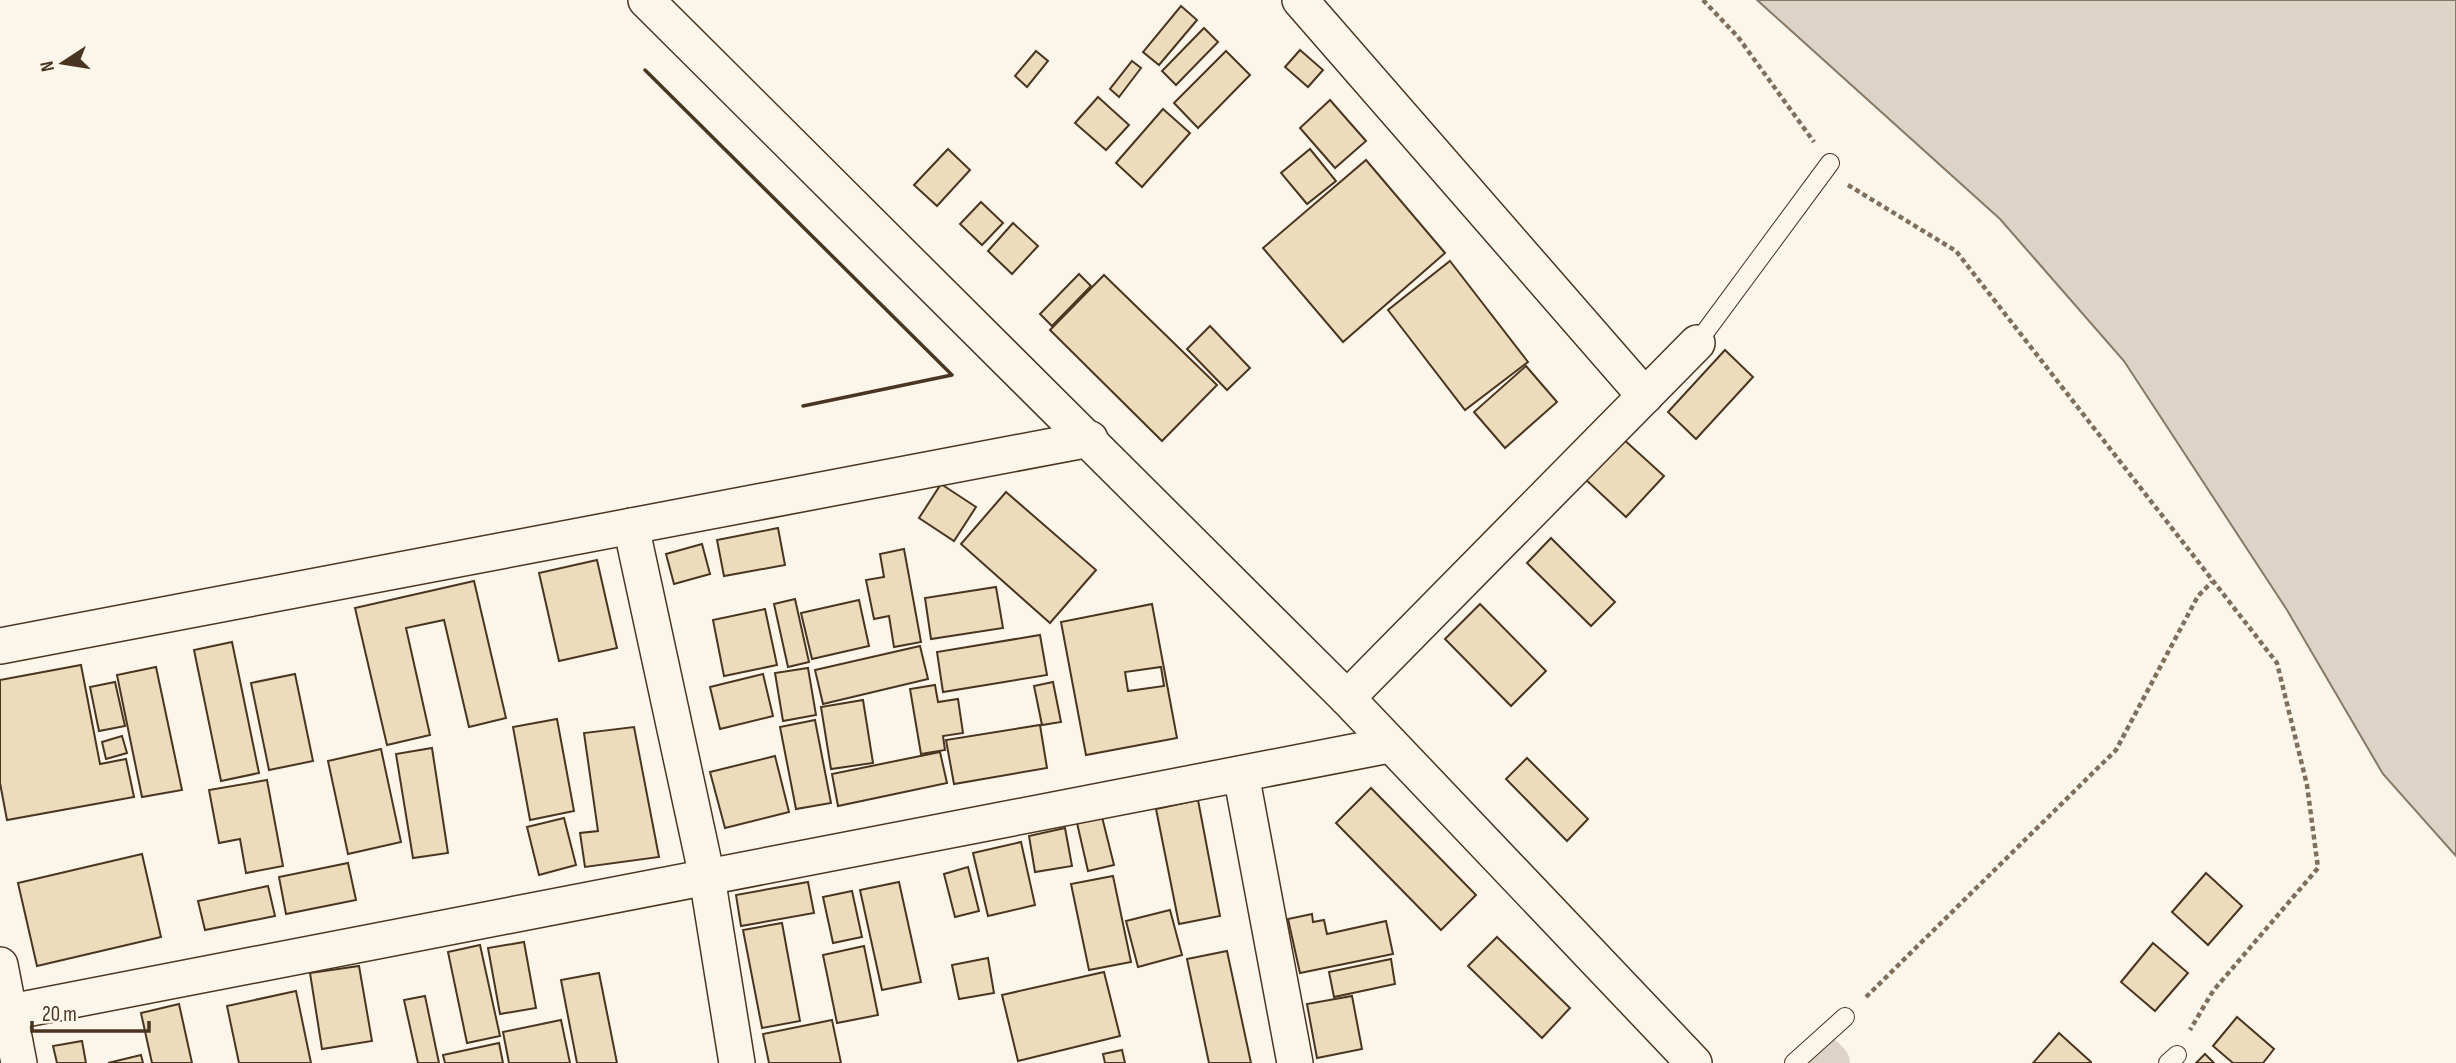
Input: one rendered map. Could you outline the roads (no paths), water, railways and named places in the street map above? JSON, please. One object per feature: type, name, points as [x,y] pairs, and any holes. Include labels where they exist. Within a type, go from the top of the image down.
[{"type":"street","points":[[646,0],[1090,439],[1347,698],[1694,1063]]},
{"type":"street","points":[[1300,0],[1644,396]]},
{"type":"street","points":[[1347,698],[1697,343]]},
{"type":"street","points":[[0,646],[1090,439]]},
{"type":"street","points":[[631,526],[707,877],[737,1063]]},
{"type":"street","points":[[5,1013],[1389,745]]},
{"type":"street","points":[[1241,774],[1295,1063]]},
{"type":"street","points":[[0,965],[5,1013],[19,1063]]},
{"type":"lane","points":[[1697,343],[1830,163]]},
{"type":"lane","points":[[1794,1063],[1845,1017]]},
{"type":"waterway","points":[[1823,1057],[1829,1063]]}]
